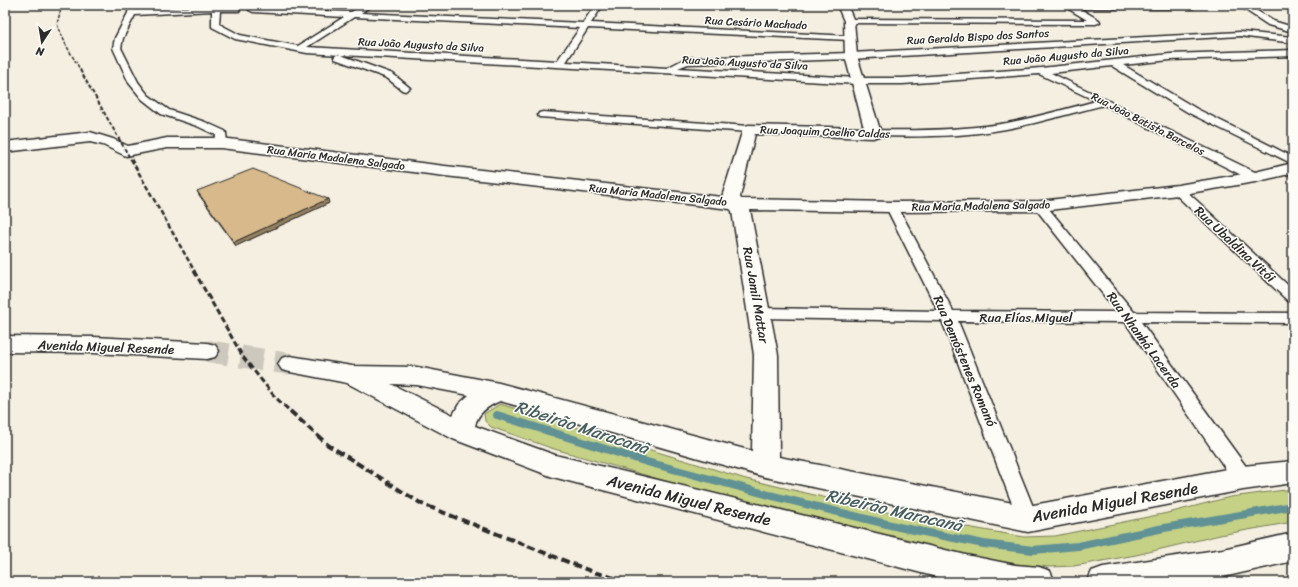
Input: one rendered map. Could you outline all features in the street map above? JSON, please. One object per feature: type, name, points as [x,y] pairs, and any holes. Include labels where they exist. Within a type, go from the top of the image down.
[{"type":"street","points":[[300,49],[368,5]]},
{"type":"street","points":[[559,65],[599,5]]},
{"type":"street","points":[[835,5],[842,5],[849,21],[851,56],[873,134]]},
{"type":"street","points":[[1070,6],[1193,5]]},
{"type":"street","points":[[1242,5],[1249,7],[1265,20],[1277,26],[1293,30]]},
{"type":"street","points":[[849,21],[1096,22],[1070,6]]},
{"type":"street","name":"Rua João Augusto da Silva","points":[[216,8],[215,25],[238,37],[300,49],[858,81],[903,81],[1041,71],[1170,57],[1293,53]]},
{"type":"street","points":[[221,144],[221,133],[201,124],[165,112],[145,98],[138,88],[117,48],[119,38],[133,9],[236,9]]},
{"type":"street","name":"Rua Cesário Machado","points":[[252,10],[850,38]]},
{"type":"street","name":"Rua Geraldo Bispo dos Santos","points":[[667,70],[674,65],[686,61],[851,56],[1162,37],[1240,34],[1293,40]]},
{"type":"street","points":[[334,52],[337,56],[390,76],[405,88]]},
{"type":"street","points":[[1115,64],[1193,111],[1292,167]]},
{"type":"street","name":"Rua João Batista Barcelos","points":[[1041,71],[1255,177]]},
{"type":"street","name":"Rua Joaquim Coelho Caldas","points":[[542,115],[749,129],[873,134],[920,134],[992,128],[1042,118],[1105,102]]},
{"type":"street","name":"Rua Jamil Mattar","points":[[749,129],[731,198],[740,210],[760,312],[766,355],[765,466]]},
{"type":"street","name":"Rua Maria Madalena Salgado","points":[[5,147],[90,137],[108,142],[126,151],[167,143],[221,144],[736,204],[892,207],[1040,206],[1178,190],[1255,177],[1292,167]]},
{"type":"street","name":"Rua Ubaldina Vitói","points":[[1178,190],[1293,298]]},
{"type":"street","name":"Rua Nhanhá Lacerda","points":[[1040,206],[1130,318],[1243,478]]},
{"type":"street","name":"Rua Demóstenes Romanó","points":[[892,207],[948,316],[1028,519]]},
{"type":"street","name":"Rua Elías Miguel","points":[[760,312],[948,316],[1293,318]]},
{"type":"street","name":"Avenida Miguel Resende","points":[[5,344],[94,345],[206,351]]},
{"type":"street","name":"Avenida Miguel Resende","points":[[290,364],[352,375],[418,376],[499,392],[765,466],[1028,519],[1243,478],[1293,472]]},
{"type":"street","name":"Avenida Miguel Resende","points":[[352,375],[462,432],[553,466],[966,570],[1015,580],[1039,582]]},
{"type":"street","points":[[462,432],[462,422],[467,411],[475,402],[485,396],[499,392]]},
{"type":"street","points":[[1103,582],[1223,563],[1293,547]]},
{"type":"green space","points":[[500,404],[746,479],[904,516],[1024,537],[1055,536],[1172,512],[1230,497],[1293,489],[1293,522],[1220,535],[1136,555],[1074,566],[1050,567],[1023,565],[956,554],[721,497],[551,448],[491,427],[485,421],[484,414]]},
{"type":"building","points":[[253,169],[328,199],[234,242],[197,191]]},
{"type":"waterway","name":"Ribeirão Maracanã","points":[[497,415],[647,462],[769,495],[899,527],[984,544],[1033,550],[1078,546],[1164,528],[1293,506]]},
{"type":"tunnel","points":[[207,351],[290,364]]},
{"type":"railway","points":[[62,5],[57,24],[66,45],[81,71]]},
{"type":"railway","points":[[80,70],[131,160]]},
{"type":"railway","points":[[131,159],[195,272]]},
{"type":"railway","points":[[194,271],[243,357],[275,397],[291,412]]},
{"type":"railway","points":[[290,411],[328,445],[422,504],[593,572],[629,582]]}]
